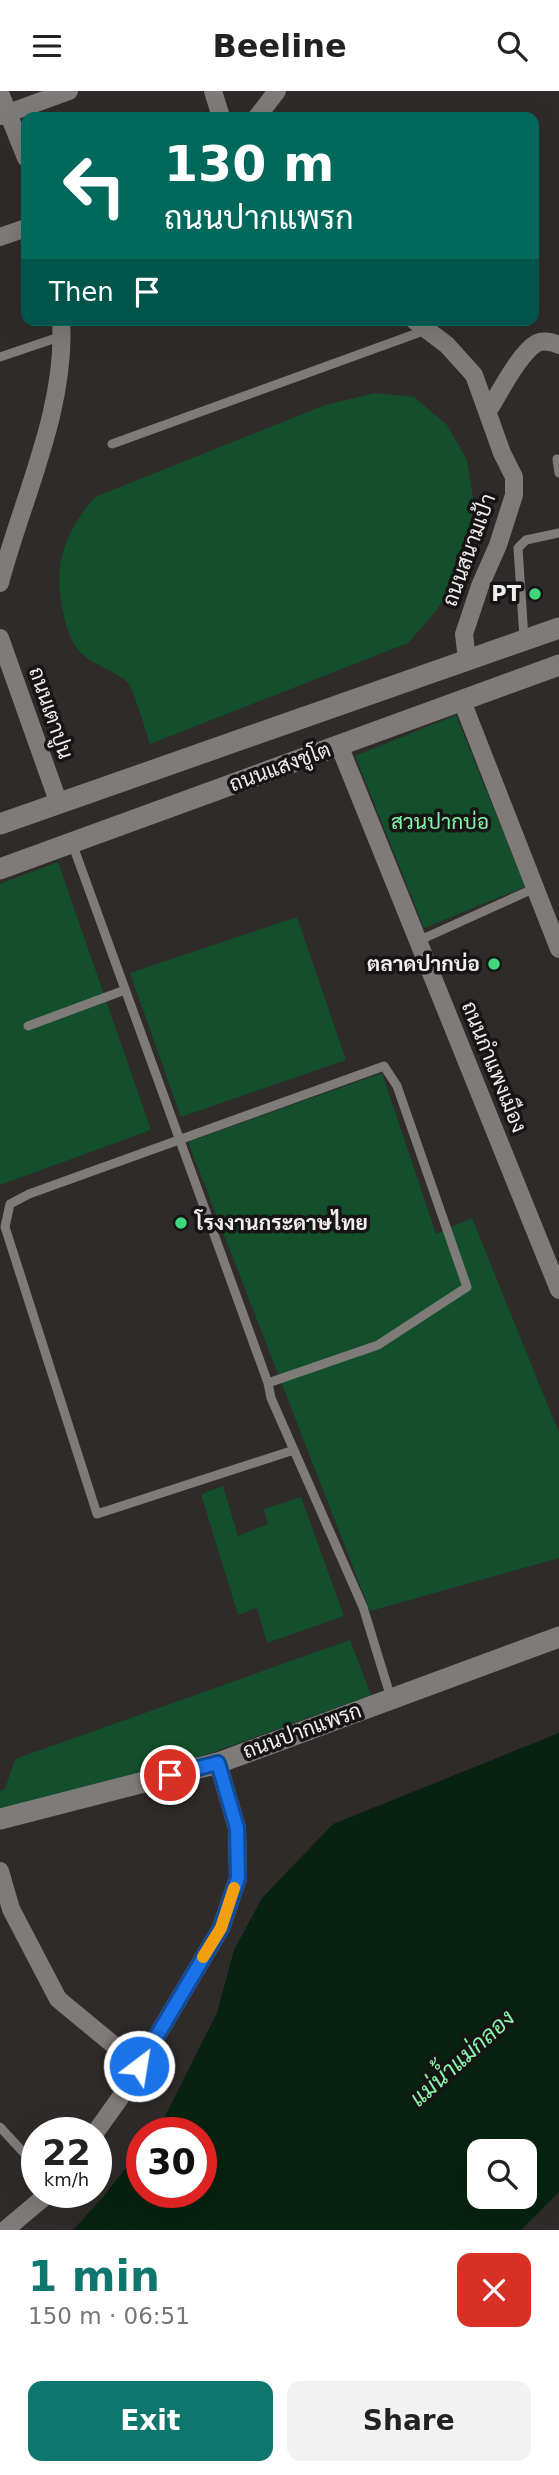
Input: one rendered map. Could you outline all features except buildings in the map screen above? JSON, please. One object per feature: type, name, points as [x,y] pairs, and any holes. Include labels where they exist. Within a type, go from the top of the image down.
[{"type":"main road","name":"ถนนแสงชูโต","points":[[0,824],[559,628]]},
{"type":"main road","name":"ถนนแสงชูโต","points":[[0,869],[559,665]]},
{"type":"main road","name":"ถนนปากแพรก","points":[[0,1819],[218,1763],[559,1637]]},
{"type":"street","points":[[5,115],[69,91]]},
{"type":"street","points":[[213,91],[220,112]]},
{"type":"street","points":[[261,112],[277,91]]},
{"type":"street","points":[[0,93],[5,115],[21,148]]},
{"type":"street","points":[[0,237],[21,230]]},
{"type":"street","name":"ถนนสนามเป้า","points":[[422,326],[447,345],[474,375],[502,453],[514,477],[514,495],[464,634],[467,660]]},
{"type":"street","points":[[0,583],[50,420],[63,351],[61,328]]},
{"type":"street","points":[[488,411],[519,361],[537,343],[552,342],[559,345]]},
{"type":"street","name":"ถนนเตาปูน","points":[[0,638],[59,804]]},
{"type":"street","points":[[461,701],[559,949]]},
{"type":"street","name":"ถนนกำแพงเมือง","points":[[339,745],[559,1290]]},
{"type":"street","points":[[106,2117],[221,1928],[238,1878],[237,1828],[218,1763]]},
{"type":"street","points":[[0,1871],[11,1909],[58,1999],[139,2066]]},
{"type":"street","points":[[5,2230],[31,2208]]},
{"type":"lane","points":[[112,444],[418,326]]},
{"type":"lane","points":[[0,357],[61,328]]},
{"type":"lane","points":[[557,459],[559,473]]},
{"type":"lane","points":[[525,640],[518,548],[526,540],[559,533]]},
{"type":"lane","points":[[72,843],[268,1383],[271,1398],[363,1607],[391,1698]]},
{"type":"lane","points":[[418,941],[535,888]]},
{"type":"lane","points":[[27,1026],[125,990]]},
{"type":"lane","points":[[268,1383],[378,1345],[467,1287],[397,1086],[384,1066],[180,1138],[29,1194],[10,1204],[5,1227],[97,1514],[294,1450]]},
{"type":"lane","points":[[0,2127],[21,2150]]},
{"type":"green space","points":[[375,393],[414,397],[447,425],[467,460],[477,525],[461,576],[408,643],[150,744],[131,687],[119,676],[82,654],[68,631],[59,582],[63,552],[75,524],[95,497],[325,405]]},
{"type":"green space","name":"สวนปากบ่อ","points":[[456,715],[525,887],[424,928],[355,756]]},
{"type":"green space","points":[[58,862],[151,1130],[0,1185],[0,884]]},
{"type":"green space","points":[[297,917],[346,1060],[181,1117],[130,973]]},
{"type":"green space","points":[[382,1073],[436,1234],[472,1218],[559,1433],[559,1558],[370,1611],[188,1142]]},
{"type":"green space","points":[[223,1486],[238,1536],[268,1524],[264,1509],[301,1497],[344,1616],[267,1643],[257,1608],[238,1615],[201,1494]]},
{"type":"green space","points":[[350,1640],[371,1695],[211,1753],[0,1812],[0,1791],[5,1789],[15,1759]]},
{"type":"water","name":"แม่น้ำแม่กลอง","points":[[559,1733],[559,2192],[521,2230],[73,2230],[93,2208],[112,2208],[112,2186],[126,2168],[126,2208],[217,2208],[217,2117],[165,2117],[217,2013],[234,1950],[262,1898],[333,1824]]},
{"type":"slow traffic","points":[[203,1957],[221,1928],[234,1888]]},
{"type":"place","name":"PT","points":[[535,594]]},
{"type":"place","name":"ตลาดปากบ่อ","points":[[494,964]]},
{"type":"place","name":"โรงงานกระดาษไทย","points":[[181,1223]]},
{"type":"route","points":[[139,2066],[221,1928],[238,1878],[237,1828],[218,1763],[170,1775]]}]
